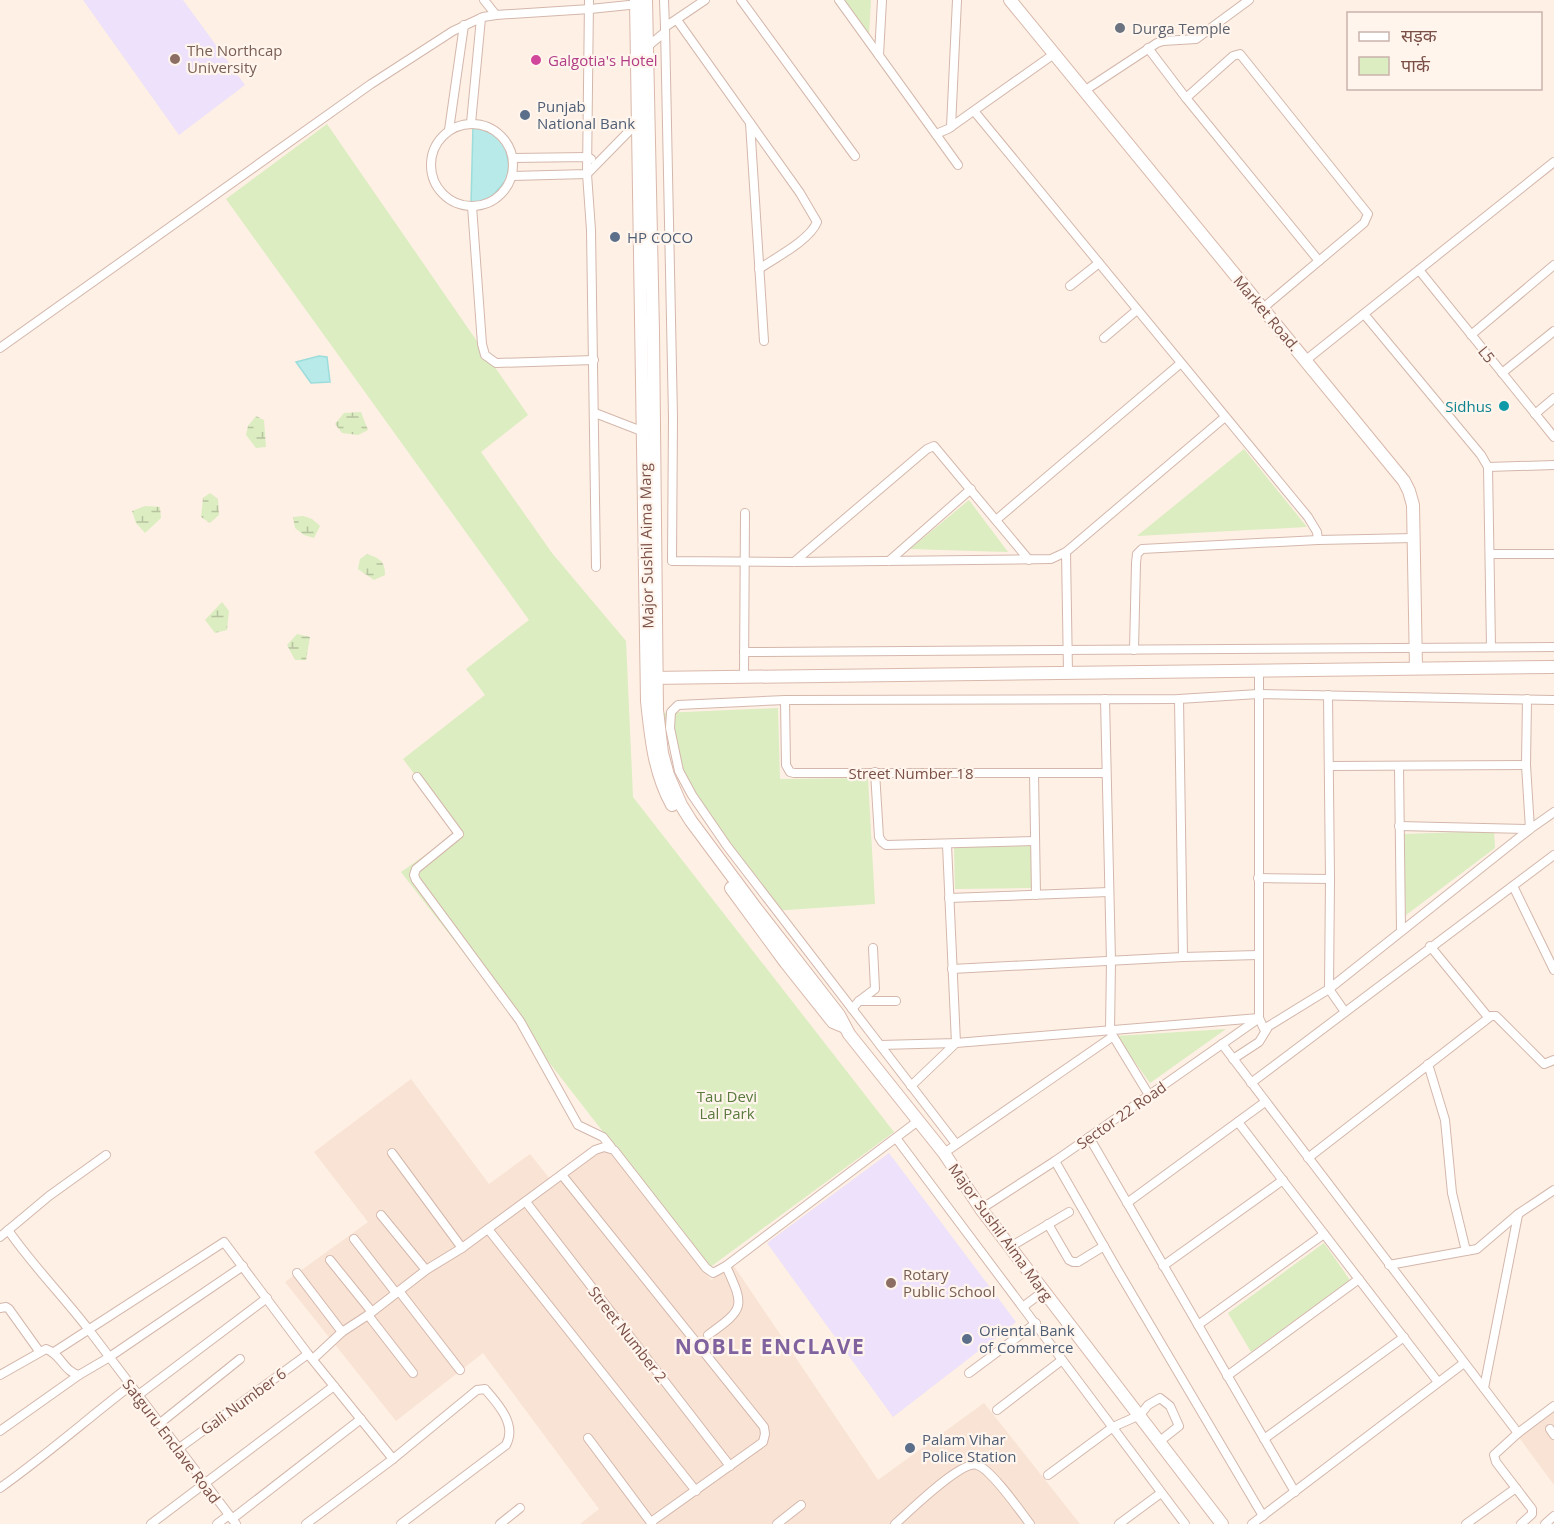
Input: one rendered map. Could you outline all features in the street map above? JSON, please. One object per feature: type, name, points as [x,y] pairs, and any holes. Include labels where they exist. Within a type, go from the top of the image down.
[{"type":"street","points":[[484,0],[496,15]]},
{"type":"street","points":[[664,0],[673,417],[672,561]]},
{"type":"street","points":[[647,47],[665,29],[705,0]]},
{"type":"street","points":[[741,0],[855,156]]},
{"type":"street","points":[[839,0],[958,165]]},
{"type":"street","points":[[879,55],[882,0]]},
{"type":"street","points":[[951,127],[957,0]]},
{"type":"street","name":"Market Road.","points":[[1010,0],[1404,481],[1413,505],[1416,668]]},
{"type":"street","points":[[1084,91],[1148,48],[1163,41],[1196,39],[1250,0]]},
{"type":"street","points":[[0,348],[371,84],[464,25],[496,15],[641,2]]},
{"type":"street","name":"Major Sushil Aima Marg","points":[[641,2],[647,47],[655,560],[653,678],[648,701],[656,766],[661,783],[695,839],[775,949],[834,1022],[844,1028],[944,1153],[981,1209],[1222,1524]]},
{"type":"street","name":"Major Sushil Aima Marg","points":[[641,2],[637,123],[645,560],[653,678]]},
{"type":"street","points":[[589,5],[587,174],[591,230],[594,360],[596,567]]},
{"type":"street","points":[[471,123],[481,18]]},
{"type":"street","points":[[677,20],[800,193],[817,222],[815,228],[807,236],[759,269]]},
{"type":"street","points":[[449,130],[464,25]]},
{"type":"street","points":[[1148,48],[1319,261]]},
{"type":"street","points":[[936,134],[944,132],[1054,54]]},
{"type":"street","points":[[1186,98],[1233,56],[1237,54],[1243,57],[1368,214],[1364,223],[1263,308]]},
{"type":"street","points":[[974,111],[1308,517],[1317,532],[1318,540]]},
{"type":"street","points":[[750,122],[764,340]]},
{"type":"street","points":[[471,123],[483,125],[503,137],[513,158],[512,176],[506,188],[497,198],[485,204],[472,206],[459,204],[447,198],[438,188],[432,176],[433,151],[449,130],[471,123]]},
{"type":"street","points":[[512,176],[587,174],[637,123]]},
{"type":"street","points":[[513,158],[588,157],[596,164]]},
{"type":"street","points":[[1306,360],[1552,167]]},
{"type":"street","points":[[472,206],[482,344],[485,355],[496,363],[594,360]]},
{"type":"street","points":[[1070,286],[1099,263]]},
{"type":"street","points":[[1471,335],[1554,265]]},
{"type":"street","name":"L5","points":[[1419,270],[1554,437]]},
{"type":"street","points":[[1104,338],[1137,310]]},
{"type":"street","points":[[1364,314],[1481,455],[1488,467],[1491,647]]},
{"type":"street","points":[[1502,373],[1554,331]]},
{"type":"street","points":[[996,520],[1181,363]]},
{"type":"street","points":[[1535,414],[1554,398]]},
{"type":"street","points":[[595,413],[644,432]]},
{"type":"street","points":[[655,560],[794,562],[1051,559],[1066,552],[1225,417]]},
{"type":"street","points":[[794,562],[931,447],[936,447],[1029,560]]},
{"type":"street","points":[[1488,467],[1554,465]]},
{"type":"street","points":[[889,561],[971,489]]},
{"type":"street","points":[[744,676],[745,513]]},
{"type":"street","points":[[1134,650],[1136,563],[1137,554],[1142,549],[1318,540],[1414,538]]},
{"type":"street","points":[[1066,552],[1068,673]]},
{"type":"street","points":[[1490,554],[1554,554]]},
{"type":"street","points":[[744,652],[1554,647]]},
{"type":"street","points":[[653,678],[1554,667]]},
{"type":"street","points":[[1259,670],[1259,1018],[1263,1027],[1267,1029]]},
{"type":"street","points":[[956,1144],[728,846],[692,795],[679,771],[669,718],[678,705],[785,700],[1179,699],[1258,694],[1554,700]]},
{"type":"street","points":[[1328,695],[1329,989],[1345,1012]]},
{"type":"street","points":[[1105,699],[1111,1034],[1149,1095]]},
{"type":"street","points":[[1179,699],[1183,957]]},
{"type":"street","points":[[1527,699],[1526,765],[1530,829]]},
{"type":"street","name":"Street Number 18","points":[[785,700],[786,765],[794,773],[1105,773]]},
{"type":"street","points":[[1329,766],[1526,765]]},
{"type":"street","points":[[1399,766],[1401,931]]},
{"type":"street","points":[[875,772],[879,837],[886,845],[1035,841]]},
{"type":"street","points":[[1034,773],[1036,895]]},
{"type":"street","points":[[417,777],[459,834],[416,869],[414,875],[416,880],[516,1015],[578,1125],[603,1137],[706,1268],[713,1273],[726,1266],[918,1120]]},
{"type":"street","points":[[1233,1059],[1259,1042],[1267,1029],[1329,989],[1554,812]]},
{"type":"street","points":[[1399,826],[1530,829]]},
{"type":"street","points":[[911,1086],[956,1043],[947,845]]},
{"type":"street","points":[[1251,1083],[1430,946],[1554,855]]},
{"type":"street","points":[[1258,878],[1330,879]]},
{"type":"street","points":[[1513,886],[1554,970]]},
{"type":"street","points":[[950,898],[1109,892]]},
{"type":"street","points":[[1430,946],[1488,1017]]},
{"type":"street","points":[[852,1009],[876,986],[873,948]]},
{"type":"street","points":[[952,969],[1258,955]]},
{"type":"street","points":[[859,1001],[896,1001]]},
{"type":"street","points":[[1308,1158],[1488,1017],[1496,1016],[1544,1064],[1554,1060]]},
{"type":"street","points":[[880,1046],[1111,1034],[1259,1018]]},
{"type":"street","name":"Sector 22 Road","points":[[981,1209],[1055,1161],[1259,1018]]},
{"type":"street","points":[[944,1153],[1111,1034]]},
{"type":"street","points":[[1222,1044],[1518,1433]]},
{"type":"street","points":[[1428,1064],[1445,1120],[1452,1193],[1466,1251]]},
{"type":"street","points":[[1127,1203],[1265,1102]]},
{"type":"street","points":[[1238,1122],[1438,1382]]},
{"type":"street","points":[[1089,1137],[1295,1492]]},
{"type":"street","points":[[896,1138],[1185,1524]]},
{"type":"street","name":"Gali Number 6","points":[[178,1449],[370,1314],[426,1269],[462,1248],[595,1150],[611,1147]]},
{"type":"street","points":[[392,1153],[462,1248]]},
{"type":"street","points":[[0,1237],[49,1196],[106,1155]]},
{"type":"street","points":[[1055,1161],[1263,1516]]},
{"type":"street","points":[[562,1175],[764,1427],[765,1434],[763,1442],[651,1523],[588,1438]]},
{"type":"street","points":[[1163,1266],[1283,1180]]},
{"type":"street","points":[[1389,1265],[1480,1247],[1518,1214],[1554,1190]]},
{"type":"street","name":"Street Number 2","points":[[526,1202],[730,1466]]},
{"type":"street","points":[[1010,1247],[1069,1212]]},
{"type":"street","points":[[1484,1388],[1518,1214]]},
{"type":"street","points":[[381,1215],[426,1269]]},
{"type":"street","points":[[1048,1224],[1069,1260],[1073,1262],[1078,1262],[1104,1246]]},
{"type":"street","points":[[488,1229],[696,1491]]},
{"type":"street","name":"Satguru Enclave Road","points":[[8,1230],[30,1262],[88,1329],[232,1520]]},
{"type":"street","points":[[1198,1325],[1324,1234]]},
{"type":"street","points":[[354,1239],[460,1370]]},
{"type":"street","points":[[54,1352],[222,1242],[243,1266],[310,1357],[393,1459]]},
{"type":"street","points":[[330,1260],[413,1373]]},
{"type":"street","points":[[0,1431],[79,1375],[108,1358],[243,1266]]},
{"type":"street","points":[[708,1335],[731,1318],[739,1306],[740,1299],[726,1266]]},
{"type":"street","points":[[297,1273],[342,1332]]},
{"type":"street","points":[[1227,1376],[1359,1279]]},
{"type":"street","points":[[1024,1306],[1044,1291]]},
{"type":"street","points":[[137,1396],[267,1298]]},
{"type":"street","points":[[0,1308],[9,1309],[39,1351]]},
{"type":"street","points":[[969,1373],[1036,1323]]},
{"type":"street","points":[[1264,1439],[1404,1337]]},
{"type":"street","points":[[0,1375],[46,1348],[54,1352],[72,1373],[79,1375]]},
{"type":"street","points":[[159,1424],[240,1359]]},
{"type":"street","points":[[997,1410],[1062,1360]]},
{"type":"street","points":[[1252,1524],[1464,1363]]},
{"type":"street","points":[[0,1488],[40,1459],[130,1386]]},
{"type":"street","points":[[151,1524],[334,1386]]},
{"type":"street","points":[[306,1524],[393,1459],[480,1388],[488,1391],[510,1426],[510,1438],[506,1445],[401,1524]]},
{"type":"street","points":[[1048,1475],[1113,1427],[1140,1415],[1148,1405],[1160,1398],[1170,1406],[1179,1425],[1160,1442]]},
{"type":"street","points":[[1521,1524],[1533,1512],[1496,1462],[1494,1455],[1518,1433],[1554,1406]]},
{"type":"street","points":[[217,1524],[232,1520],[361,1419]]},
{"type":"street","points":[[895,1524],[948,1477],[967,1466],[977,1465],[998,1484],[1030,1524]]},
{"type":"street","points":[[1466,1524],[1516,1488]]},
{"type":"street","points":[[1119,1524],[1161,1493]]},
{"type":"street","points":[[777,1524],[801,1505]]},
{"type":"street","points":[[500,1524],[520,1508]]},
{"type":"street","points":[[1545,1524],[1554,1516]]},
{"type":"shaded area","name":"The Northcap University","points":[[83,0],[183,0],[245,85],[179,135]]},
{"type":"shaded area","name":"NOBLE ENCLAVE","points":[[411,1079],[489,1184],[530,1154],[554,1184],[607,1144],[711,1280],[734,1266],[878,1480],[984,1403],[1080,1524],[580,1524],[599,1509],[483,1353],[396,1421],[285,1282],[368,1222],[314,1152]]},
{"type":"shaded area","name":"Rotary Public School","points":[[889,1153],[1016,1322],[893,1417],[767,1243]]},
{"type":"shaded area","points":[[1554,1408],[1554,1485],[1518,1436]]},
{"type":"green space","points":[[844,0],[871,0],[869,35]]},
{"type":"green space","name":"Tau Devi Lal Park","points":[[327,124],[528,415],[481,452],[552,553],[626,641],[633,797],[894,1132],[709,1268],[401,872],[458,832],[403,759],[485,695],[466,669],[529,620],[226,199]]},
{"type":"green space","points":[[361,412],[368,430],[358,435],[342,433],[335,424],[344,413]]},
{"type":"green space","points":[[256,416],[264,420],[266,447],[256,448],[246,435],[248,426]]},
{"type":"green space","points":[[1244,449],[1307,527],[1137,536]]},
{"type":"green space","points":[[210,493],[218,499],[219,515],[210,523],[201,517],[203,498]]},
{"type":"green space","points":[[969,500],[1008,552],[910,549]]},
{"type":"green space","points":[[145,506],[160,507],[161,518],[145,533],[136,523],[132,511]]},
{"type":"green space","points":[[303,516],[312,519],[320,526],[314,538],[304,535],[295,528],[293,517]]},
{"type":"green space","points":[[367,554],[380,561],[384,566],[385,575],[374,580],[358,569],[360,559]]},
{"type":"green space","points":[[222,602],[229,611],[227,630],[215,633],[205,620]]},
{"type":"green space","points":[[297,634],[310,637],[306,660],[295,660],[287,645]]},
{"type":"green space","points":[[778,708],[780,779],[868,778],[875,904],[772,911],[679,772],[662,713]]},
{"type":"green space","points":[[1494,831],[1495,848],[1406,915],[1403,834]]},
{"type":"green space","points":[[1031,846],[1032,888],[955,889],[954,847]]},
{"type":"green space","points":[[1226,1029],[1150,1083],[1116,1036]]},
{"type":"green space","points":[[1324,1243],[1350,1280],[1251,1352],[1228,1313]]},
{"type":"water","points":[[473,126],[489,130],[505,145],[509,165],[507,179],[489,200],[471,204]]},
{"type":"water","points":[[319,356],[327,357],[330,382],[311,383],[296,362]]},
{"type":"place","name":"Durga Temple","points":[[1120,28]]},
{"type":"place","name":"The Northcap University","points":[[175,59]]},
{"type":"place","name":"Galgotia's Hotel","points":[[536,60]]},
{"type":"place","name":"Punjab National Bank","points":[[525,115]]},
{"type":"place","name":"HP COCO","points":[[615,237]]},
{"type":"place","name":"Sidhus","points":[[1504,406]]},
{"type":"place","name":"Rotary Public School","points":[[891,1283]]},
{"type":"place","name":"Oriental Bank of Commerce","points":[[967,1339]]},
{"type":"place","name":"Palam Vihar Police Station","points":[[910,1448]]},
{"type":"district","name":"NOBLE ENCLAVE","points":[[770,1346]]}]
